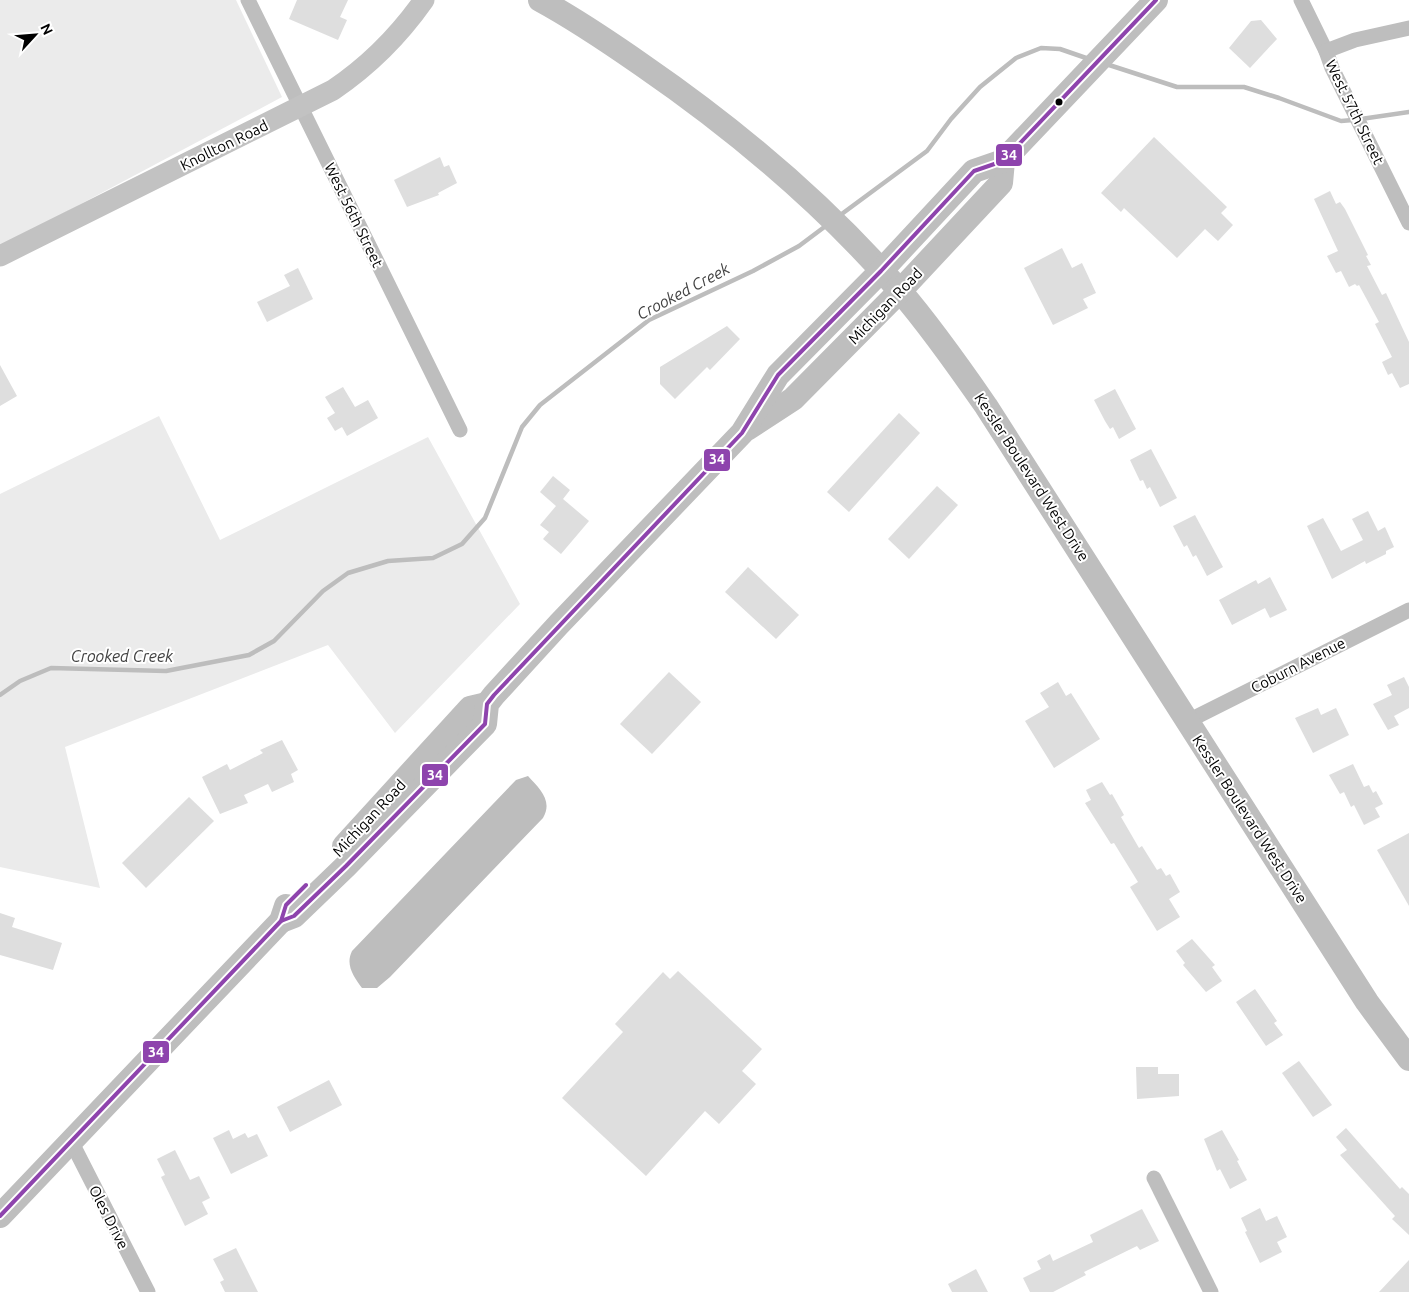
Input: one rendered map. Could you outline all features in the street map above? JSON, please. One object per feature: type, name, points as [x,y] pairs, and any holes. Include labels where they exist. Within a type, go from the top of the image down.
[{"type":"main road","name":"Kessler Boulevard West Drive","points":[[540,0],[602,38],[666,81],[734,133],[857,245],[900,291],[961,370],[986,406],[1367,1002],[1409,1059]]},
{"type":"main road","name":"Michigan Road","points":[[0,1216],[281,921],[294,916],[346,866],[485,724],[487,704],[559,624],[742,433],[778,375],[881,271],[974,171],[1003,161],[1151,6]]},
{"type":"main road","name":"Michigan Road","points":[[742,433],[794,399],[900,291],[1001,184],[1003,161]]},
{"type":"street","name":"West 56th Street","points":[[248,0],[460,430]]},
{"type":"street","name":"Knollton Road","points":[[0,256],[333,90],[376,58],[392,42],[424,0]]},
{"type":"street","name":"West 57th Street","points":[[1301,0],[1326,51],[1332,68],[1409,223]]},
{"type":"street","points":[[1326,51],[1355,40],[1409,28]]},
{"type":"street","name":"Coburn Avenue","points":[[1188,721],[1409,610]]},
{"type":"street","name":"Oles Drive","points":[[71,1141],[148,1292]]},
{"type":"street","points":[[1154,1178],[1211,1292]]},
{"type":"shaded area","points":[[0,0],[236,0],[282,97],[0,247]]},
{"type":"shaded area","points":[[159,416],[220,540],[428,437],[520,604],[395,733],[328,645],[65,747],[100,888],[0,867],[0,494]]},
{"type":"shaded area","points":[[528,776],[541,791],[546,801],[546,812],[543,818],[390,977],[377,988],[362,988],[353,975],[350,966],[349,961],[352,951],[516,780]]},
{"type":"building","points":[[297,0],[348,0],[340,17],[347,20],[338,40],[289,19]]},
{"type":"building","points":[[1261,20],[1277,39],[1250,68],[1229,48],[1251,21]]},
{"type":"building","points":[[1154,137],[1227,207],[1221,213],[1233,225],[1218,241],[1205,229],[1177,258],[1124,208],[1121,212],[1101,193]]},
{"type":"building","points":[[440,157],[444,167],[449,165],[457,183],[438,193],[439,195],[407,207],[394,180]]},
{"type":"building","points":[[1330,191],[1336,204],[1340,202],[1345,209],[1368,255],[1366,256],[1371,265],[1367,266],[1382,295],[1386,293],[1409,342],[1409,384],[1400,388],[1392,373],[1388,375],[1382,362],[1392,357],[1375,324],[1379,322],[1359,285],[1355,284],[1349,287],[1341,271],[1336,273],[1327,256],[1338,251],[1314,199]]},
{"type":"building","points":[[1062,248],[1072,268],[1082,263],[1096,293],[1083,299],[1088,308],[1053,325],[1024,268]]},
{"type":"building","points":[[298,268],[313,299],[267,322],[257,302],[290,286],[284,275]]},
{"type":"building","points":[[727,326],[740,339],[710,370],[707,367],[675,399],[660,384],[660,367]]},
{"type":"building","points":[[0,365],[17,396],[0,406]]},
{"type":"building","points":[[343,387],[355,407],[368,400],[378,418],[347,436],[342,427],[335,431],[327,418],[335,413],[325,397]]},
{"type":"building","points":[[1115,389],[1136,429],[1119,439],[1113,427],[1110,429],[1094,400]]},
{"type":"building","points":[[899,413],[920,433],[849,512],[827,492]]},
{"type":"building","points":[[1151,449],[1177,498],[1160,507],[1150,487],[1147,489],[1143,480],[1140,481],[1130,460]]},
{"type":"building","points":[[553,476],[570,490],[563,499],[589,521],[561,554],[543,539],[549,532],[540,525],[556,506],[540,492]]},
{"type":"building","points":[[937,486],[958,505],[909,559],[888,539]]},
{"type":"building","points":[[1368,511],[1378,531],[1385,527],[1394,547],[1386,551],[1386,554],[1366,564],[1365,561],[1332,579],[1307,526],[1323,518],[1341,551],[1363,540],[1352,519]]},
{"type":"building","points":[[1195,515],[1223,567],[1207,576],[1196,555],[1193,557],[1187,545],[1184,547],[1173,526]]},
{"type":"building","points":[[748,567],[799,615],[776,639],[725,592]]},
{"type":"building","points":[[1270,577],[1287,610],[1270,618],[1265,608],[1232,625],[1219,600],[1256,580],[1258,584]]},
{"type":"building","points":[[669,672],[701,702],[652,754],[620,724]]},
{"type":"building","points":[[1404,677],[1409,687],[1409,708],[1394,716],[1399,725],[1388,730],[1373,704],[1392,695],[1387,685]]},
{"type":"building","points":[[1058,682],[1066,696],[1071,693],[1100,739],[1054,768],[1025,721],[1049,707],[1040,693]]},
{"type":"building","points":[[1318,708],[1321,715],[1336,708],[1349,735],[1313,753],[1295,718]]},
{"type":"building","points":[[282,740],[298,770],[291,774],[294,782],[272,792],[268,784],[244,795],[248,803],[220,814],[202,777],[227,764],[230,770],[263,753],[260,750]]},
{"type":"building","points":[[1353,764],[1364,787],[1369,785],[1373,793],[1376,791],[1383,804],[1375,808],[1380,817],[1364,825],[1354,805],[1351,807],[1344,792],[1340,794],[1329,775]]},
{"type":"building","points":[[1102,782],[1110,795],[1112,794],[1124,815],[1121,817],[1139,848],[1142,846],[1157,870],[1161,868],[1166,876],[1170,874],[1180,892],[1169,899],[1180,917],[1157,931],[1130,887],[1138,882],[1114,843],[1111,844],[1085,803],[1091,800],[1086,790]]},
{"type":"building","points":[[189,797],[214,821],[146,888],[122,863]]},
{"type":"building","points":[[1409,833],[1409,906],[1377,850]]},
{"type":"building","points":[[0,913],[15,918],[12,927],[62,943],[53,970],[0,955]]},
{"type":"building","points":[[1192,939],[1215,965],[1212,967],[1222,981],[1206,992],[1183,965],[1185,963],[1176,951]]},
{"type":"building","points":[[678,971],[762,1049],[742,1071],[756,1084],[719,1124],[705,1111],[646,1176],[562,1098],[623,1032],[615,1024],[663,972],[670,979]]},
{"type":"building","points":[[1255,989],[1277,1021],[1274,1023],[1283,1035],[1266,1046],[1236,1002]]},
{"type":"building","points":[[1299,1061],[1332,1105],[1313,1117],[1282,1073]]},
{"type":"building","points":[[1136,1067],[1158,1067],[1158,1074],[1179,1074],[1179,1096],[1137,1099]]},
{"type":"building","points":[[329,1080],[342,1105],[290,1132],[277,1107]]},
{"type":"building","points":[[1346,1128],[1400,1189],[1402,1187],[1409,1194],[1409,1235],[1392,1219],[1395,1216],[1340,1155],[1347,1150],[1336,1137]]},
{"type":"building","points":[[229,1130],[233,1139],[245,1133],[248,1138],[257,1134],[268,1156],[231,1174],[213,1138]]},
{"type":"building","points":[[1222,1130],[1239,1160],[1237,1161],[1247,1180],[1230,1189],[1220,1169],[1217,1171],[1204,1139]]},
{"type":"building","points":[[175,1150],[190,1180],[199,1176],[210,1198],[202,1202],[208,1214],[185,1226],[161,1177],[165,1175],[157,1159]]},
{"type":"building","points":[[1260,1208],[1266,1221],[1277,1216],[1287,1237],[1277,1242],[1282,1252],[1260,1263],[1245,1232],[1247,1231],[1241,1218]]},
{"type":"building","points":[[1142,1209],[1159,1241],[1140,1250],[1137,1246],[1084,1272],[1086,1275],[1053,1292],[1030,1292],[1023,1278],[1041,1269],[1037,1261],[1050,1254],[1053,1261],[1093,1242],[1090,1235]]},
{"type":"building","points":[[236,1248],[258,1292],[225,1292],[220,1282],[224,1280],[213,1259]]},
{"type":"building","points":[[1409,1260],[1409,1292],[1379,1292]]},
{"type":"building","points":[[976,1269],[988,1292],[952,1292],[948,1284]]},
{"type":"waterway","name":"Crooked Creek","points":[[839,216],[927,151],[951,119],[980,87],[1016,58],[1041,48],[1060,49],[1089,59]]},
{"type":"waterway","name":"Crooked Creek","points":[[1106,64],[1177,87],[1244,87],[1341,121],[1353,120]]},
{"type":"waterway","name":"Crooked Creek","points":[[1361,119],[1409,112]]},
{"type":"waterway","name":"Crooked Creek","points":[[0,695],[20,681],[51,668],[166,671],[249,655],[274,641],[323,591],[348,573],[388,561],[433,558],[462,544],[485,518],[522,427],[540,405],[649,320],[753,271],[799,246],[827,225]]},
{"type":"transit line","name":"34","points":[[281,921],[294,916],[346,866],[485,724],[487,704],[494,695],[742,433],[778,375],[881,271],[974,171],[1003,161],[1156,0]]},
{"type":"transit line","name":"34","points":[[0,1216],[281,921],[286,905],[306,885]]}]
